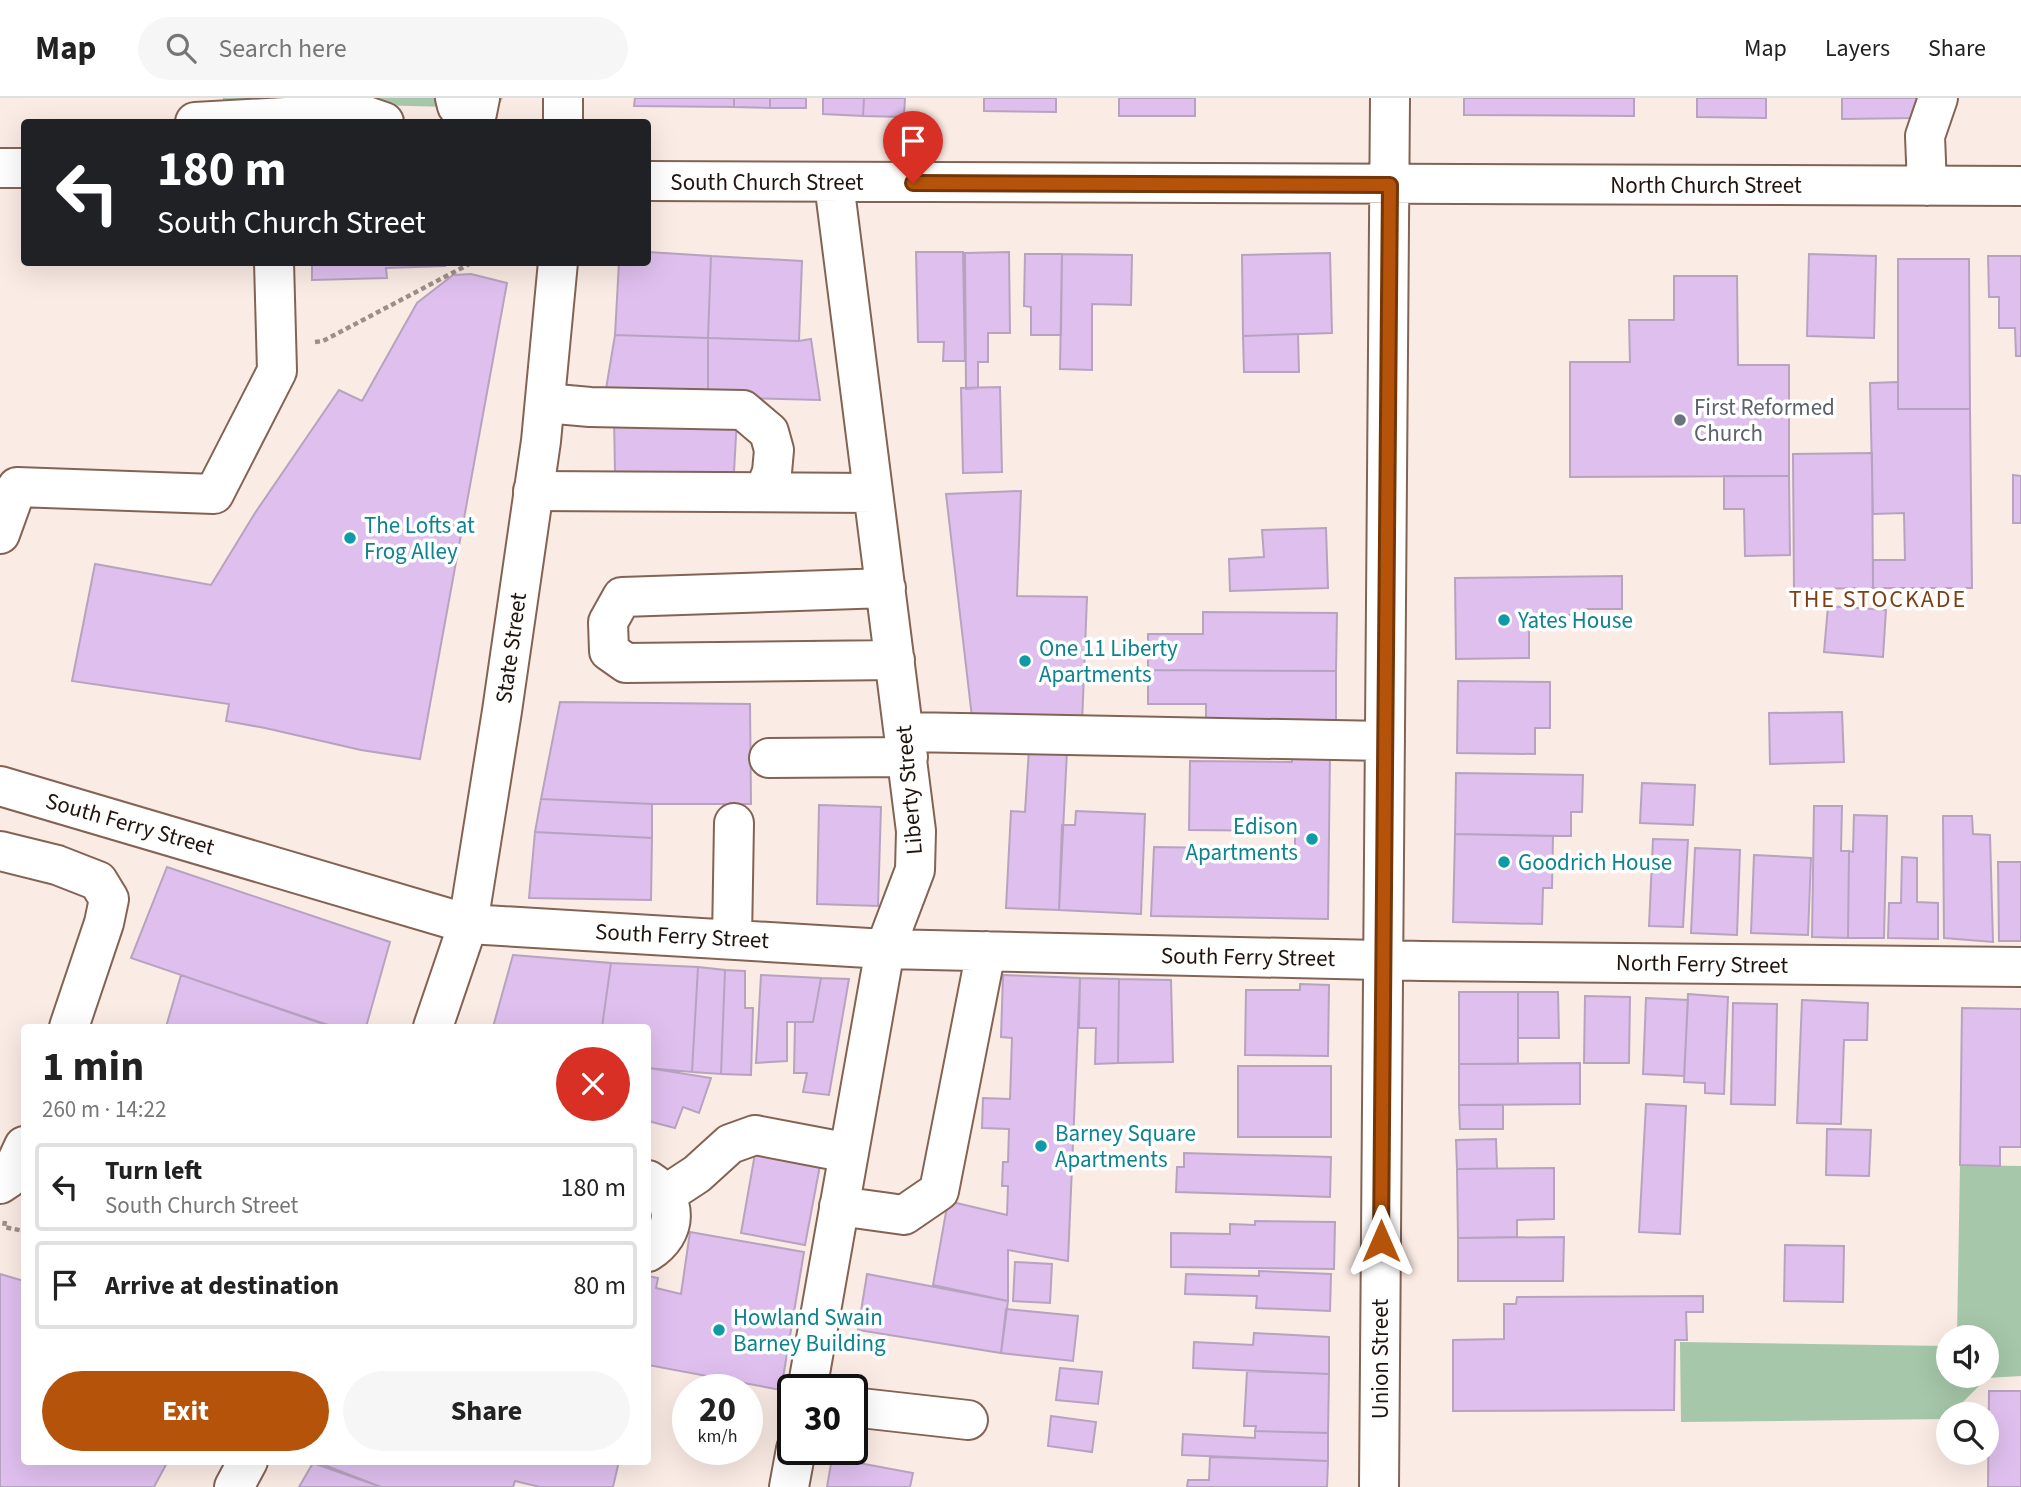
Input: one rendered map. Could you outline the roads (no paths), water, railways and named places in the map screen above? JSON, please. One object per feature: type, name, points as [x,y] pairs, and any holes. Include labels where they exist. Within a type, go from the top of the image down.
[{"type":"street","points":[[456,98],[457,106],[477,113],[480,98]]},
{"type":"street","points":[[563,98],[563,119]]},
{"type":"street","name":"Union Street","points":[[1379,1487],[1390,98]]},
{"type":"street","points":[[1927,186],[1925,136],[1938,98]]},
{"type":"street","points":[[249,119],[358,113],[375,119]]},
{"type":"street","points":[[0,168],[21,167]]},
{"type":"street","name":"South Church Street","points":[[651,181],[1390,185]]},
{"type":"street","name":"Liberty Street","points":[[810,1374],[885,948],[915,870],[916,831],[834,183]]},
{"type":"street","name":"North Church Street","points":[[1390,185],[2021,186]]},
{"type":"street","points":[[0,534],[17,487],[214,494],[277,371],[274,266]]},
{"type":"street","name":"State Street","points":[[434,1024],[468,924],[502,711],[545,403],[558,266]]},
{"type":"street","points":[[545,403],[590,407],[743,410],[768,432],[774,450],[772,472],[764,492]]},
{"type":"street","points":[[533,491],[873,493]]},
{"type":"street","points":[[886,588],[622,597],[608,622],[609,651],[626,663],[895,660]]},
{"type":"street","points":[[769,758],[906,744],[1385,741]]},
{"type":"street","name":"South Ferry Street","points":[[0,786],[468,924],[885,948],[1383,960]]},
{"type":"street","points":[[732,939],[734,823]]},
{"type":"street","points":[[0,851],[57,865],[98,881],[109,898],[104,923],[70,1024]]},
{"type":"street","points":[[839,1206],[904,1215],[939,1191],[986,951]]},
{"type":"street","name":"North Ferry Street","points":[[1383,960],[2021,967]]},
{"type":"street","points":[[651,1250],[667,1233],[671,1221],[670,1207],[656,1188],[697,1174],[730,1144],[755,1135],[849,1153]]},
{"type":"street","points":[[0,1184],[9,1178],[21,1152]]},
{"type":"street","points":[[868,1409],[968,1419]]},
{"type":"street","points":[[234,1487],[246,1465]]},
{"type":"street","points":[[789,1487],[793,1465]]},
{"type":"place","name":"First Reformed Church","points":[[1680,420]]},
{"type":"place","name":"The Lofts at Frog Alley","points":[[350,538]]},
{"type":"place","name":"Yates House","points":[[1504,620]]},
{"type":"place","name":"One 11 Liberty Apartments","points":[[1025,661]]},
{"type":"place","name":"Edison Apartments","points":[[1312,839]]},
{"type":"place","name":"Goodrich House","points":[[1504,862]]},
{"type":"place","name":"Barney Square Apartments","points":[[1041,1146]]},
{"type":"place","name":"Howland Swain Barney Building","points":[[719,1330]]},
{"type":"district","name":"THE STOCKADE","points":[[1878,599]]}]
